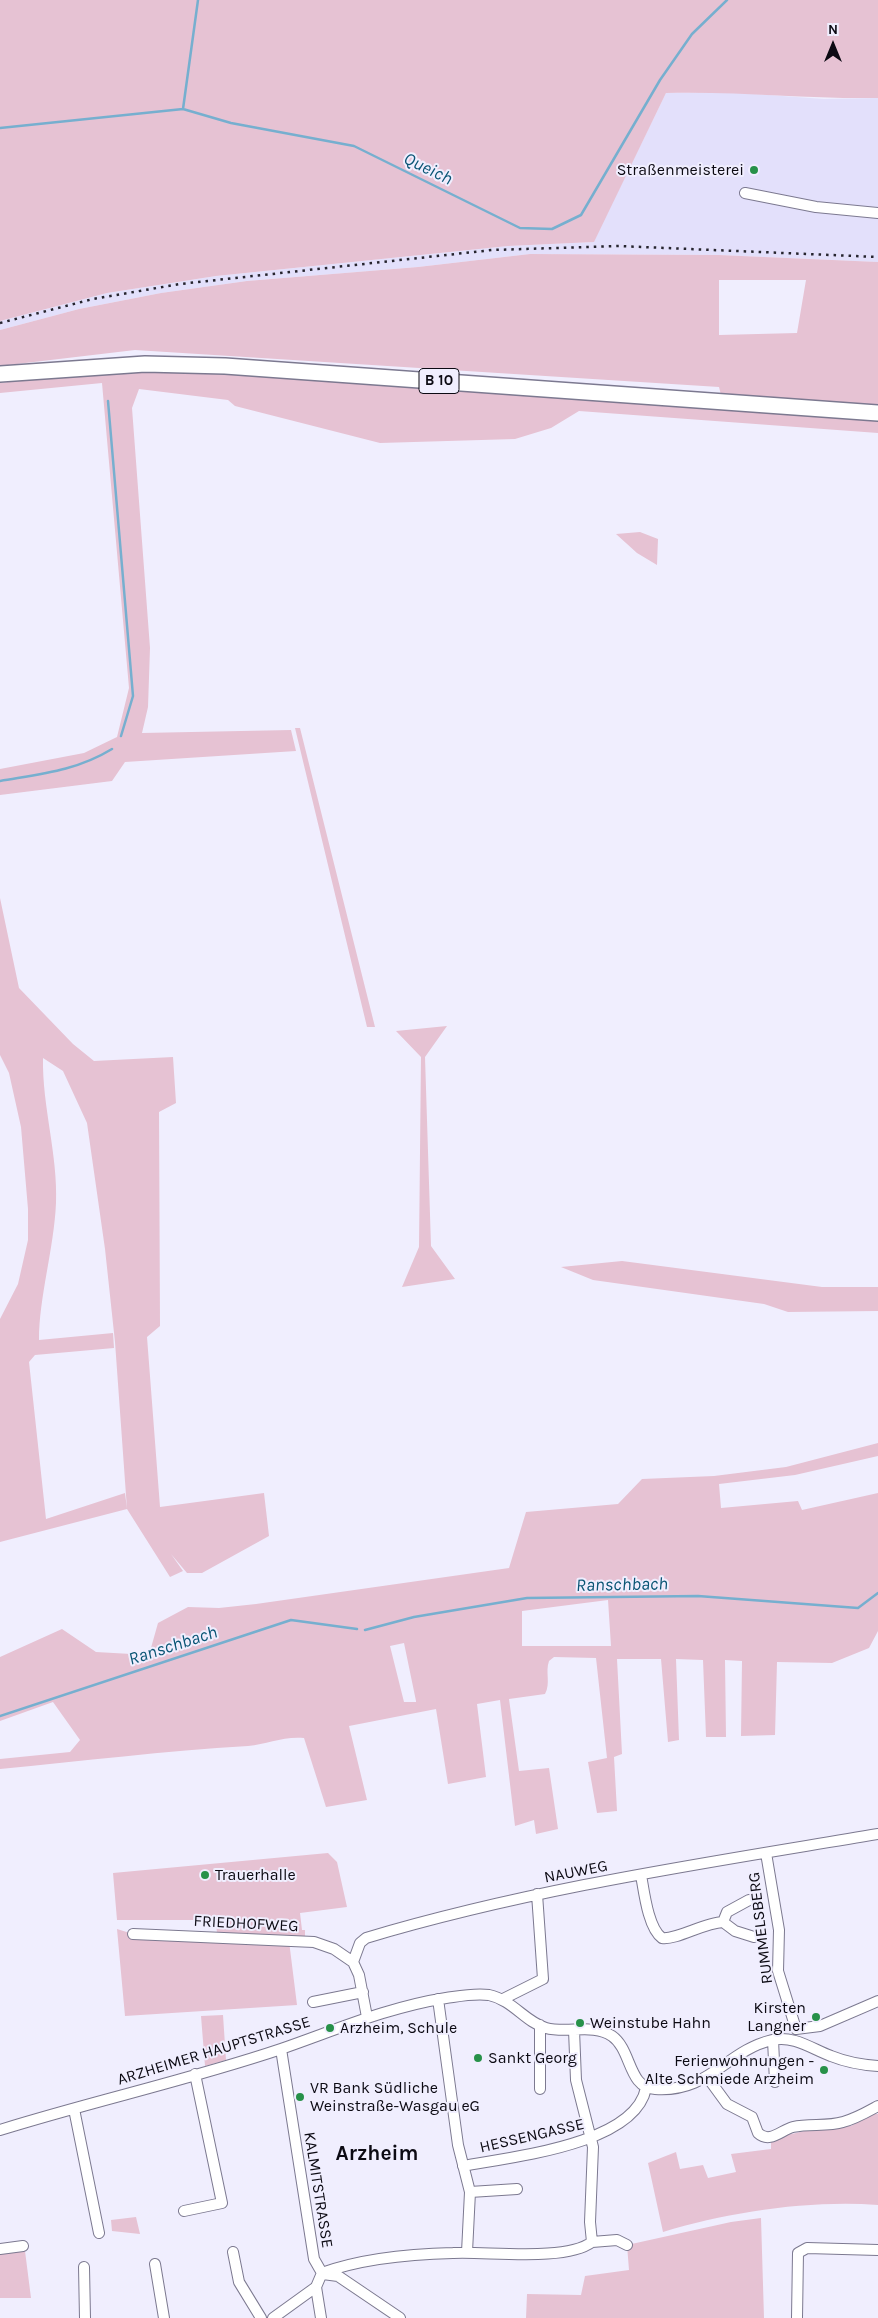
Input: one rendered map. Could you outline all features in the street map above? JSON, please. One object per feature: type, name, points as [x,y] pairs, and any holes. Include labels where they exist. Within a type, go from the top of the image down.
[{"type":"highway","name":"B 10","points":[[0,374],[145,364],[225,366],[878,413]]},
{"type":"street","points":[[745,193],[816,207],[878,213]]},
{"type":"street","points":[[834,198],[839,210]]},
{"type":"street","name":"NAUWEG","points":[[353,1962],[360,1942],[366,1938],[446,1916],[537,1894],[766,1852],[878,1834]]},
{"type":"street","name":"RUMMELSBERG","points":[[766,1852],[779,1930],[778,1971],[796,2029]]},
{"type":"street","points":[[641,1875],[651,1921],[656,1932],[662,1938],[671,1937],[709,1922],[723,1922],[735,1931],[754,1937]]},
{"type":"street","points":[[503,1999],[543,1979],[537,1894]]},
{"type":"street","points":[[723,1922],[727,1912],[749,1900]]},
{"type":"street","name":"FRIEDHOFWEG","points":[[132,1934],[314,1942],[334,1949],[353,1962]]},
{"type":"street","points":[[353,1962],[359,1975],[367,2017]]},
{"type":"street","points":[[313,2002],[363,1992]]},
{"type":"street","name":"ARZHEIMER HAUPTSTRASSE","points":[[0,2130],[280,2049],[367,2017],[438,1999],[481,1994],[503,1999],[548,2029],[598,2031],[613,2037],[621,2047],[637,2079],[646,2088]]},
{"type":"street","points":[[438,1999],[463,2166],[470,2192],[467,2252]]},
{"type":"street","points":[[788,2040],[796,2029],[820,2026],[878,2000]]},
{"type":"street","points":[[540,2025],[540,2089]]},
{"type":"street","points":[[574,2030],[576,2080],[592,2139],[590,2222],[592,2242]]},
{"type":"street","points":[[773,2040],[775,2082]]},
{"type":"street","points":[[646,2088],[662,2090],[683,2087],[708,2078],[740,2054],[773,2040],[788,2040],[838,2058],[878,2066]]},
{"type":"street","name":"KALMITSTRASSE","points":[[280,2049],[314,2259],[322,2273],[338,2276],[400,2318]]},
{"type":"street","points":[[184,2211],[222,2203],[194,2074]]},
{"type":"street","points":[[708,2078],[727,2104],[752,2117],[758,2133],[765,2138],[774,2136],[787,2129],[807,2124],[839,2124],[878,2106]]},
{"type":"street","name":"HESSENGASSE","points":[[463,2166],[592,2139],[635,2110],[644,2098],[646,2088]]},
{"type":"street","points":[[74,2108],[99,2233]]},
{"type":"street","points":[[470,2192],[517,2189]]},
{"type":"street","points":[[273,2318],[316,2287],[322,2273],[349,2264],[467,2252],[557,2252],[576,2249],[592,2242],[617,2240],[627,2245]]},
{"type":"street","points":[[0,2249],[23,2246]]},
{"type":"street","points":[[798,2318],[798,2252],[801,2249],[878,2250]]},
{"type":"street","points":[[233,2252],[242,2288],[261,2318]]},
{"type":"street","points":[[155,2264],[164,2318]]},
{"type":"street","points":[[84,2267],[85,2318]]},
{"type":"street","points":[[316,2287],[321,2318]]},
{"type":"shaded area","points":[[0,0],[878,0],[878,98],[666,93],[594,242],[508,246],[216,276],[107,293],[0,321]]},
{"type":"shaded area","points":[[727,92],[824,99],[878,98],[878,262],[719,255],[530,254],[418,267],[247,281],[161,293],[79,309],[0,330],[0,321],[107,293],[216,276],[508,246],[593,242],[666,93]]},
{"type":"shaded area","points":[[530,254],[719,255],[878,262],[878,406],[721,395],[719,387],[135,350],[0,366],[0,330],[79,309],[161,293],[247,281],[418,267]],"holes":[[[719,280],[806,280],[797,333],[719,335]]]},
{"type":"shaded area","points":[[100,372],[197,372],[314,379],[878,420],[878,433],[579,411],[551,428],[515,439],[380,443],[235,406],[228,400],[139,389],[132,408],[150,648],[148,707],[142,733],[291,730],[296,751],[125,762],[112,781],[0,795],[0,769],[84,753],[117,737],[129,688],[102,383],[0,393],[0,383]]},
{"type":"shaded area","points":[[640,532],[658,539],[657,565],[637,553],[616,534]]},
{"type":"shaded area","points":[[295,728],[300,728],[375,1027],[367,1027]]},
{"type":"shaded area","points":[[0,898],[19,988],[73,1044],[94,1061],[173,1057],[176,1103],[159,1112],[160,1326],[147,1337],[160,1507],[264,1493],[269,1536],[202,1573],[187,1573],[171,1554],[183,1571],[170,1577],[127,1509],[0,1542],[0,1319],[18,1284],[28,1240],[28,1209],[21,1127],[9,1073],[0,1055]],"holes":[[[43,1058],[63,1071],[87,1123],[105,1249],[115,1342],[127,1509],[125,1493],[46,1519],[29,1362],[35,1355],[114,1348],[113,1333],[39,1340],[41,1307],[56,1203],[55,1167],[43,1076]]]},
{"type":"shaded area","points":[[447,1026],[425,1057],[431,1246],[455,1279],[402,1287],[419,1247],[421,1057],[396,1031]]},
{"type":"shaded area","points":[[622,1261],[822,1287],[878,1287],[878,1311],[788,1312],[764,1304],[593,1280],[561,1267]]},
{"type":"shaded area","points":[[878,1443],[878,1456],[795,1475],[719,1484],[721,1508],[798,1501],[802,1510],[878,1493],[878,1631],[869,1648],[832,1663],[777,1662],[775,1735],[741,1736],[742,1661],[725,1660],[726,1737],[706,1737],[703,1660],[676,1659],[679,1740],[668,1742],[661,1659],[617,1659],[622,1754],[614,1757],[617,1811],[597,1813],[588,1762],[607,1758],[596,1658],[554,1657],[549,1661],[548,1665],[548,1686],[545,1694],[509,1699],[519,1771],[549,1768],[558,1829],[536,1834],[534,1820],[515,1826],[500,1700],[477,1704],[486,1777],[448,1784],[436,1709],[349,1726],[367,1800],[326,1807],[304,1738],[289,1738],[248,1746],[155,1753],[0,1769],[0,1759],[70,1752],[80,1740],[53,1702],[0,1721],[0,1657],[62,1629],[96,1652],[149,1655],[158,1623],[188,1607],[219,1608],[256,1604],[509,1568],[526,1512],[618,1504],[642,1479],[714,1476],[786,1467]],"holes":[[[608,1600],[611,1646],[522,1646],[522,1611]],[[404,1643],[416,1701],[416,1702],[404,1702],[390,1646]]]},
{"type":"shaded area","points":[[328,1853],[337,1862],[347,1907],[300,1913],[302,1930],[305,1930],[305,1937],[217,1934],[216,1920],[117,1920],[113,1873]]},
{"type":"shaded area","points":[[117,1929],[133,1934],[289,1941],[297,2005],[125,2016]]},
{"type":"shaded area","points":[[223,2015],[226,2060],[205,2066],[201,2016]]},
{"type":"shaded area","points":[[872,2114],[878,2114],[878,2205],[824,2204],[769,2209],[742,2213],[663,2232],[648,2163],[676,2152],[680,2169],[703,2165],[708,2178],[736,2172],[731,2154],[771,2149],[771,2139],[825,2126],[851,2126]]},
{"type":"shaded area","points":[[136,2217],[140,2234],[112,2231],[111,2220]]},
{"type":"shaded area","points":[[761,2218],[764,2318],[526,2318],[527,2294],[581,2295],[585,2276],[629,2270],[627,2245],[731,2222]]},
{"type":"shaded area","points":[[25,2251],[31,2298],[0,2298],[0,2252]]},
{"type":"waterway","points":[[183,109],[198,0]]},
{"type":"waterway","name":"Queich","points":[[0,128],[183,109],[231,123],[354,146],[520,228],[552,229],[581,215],[660,80],[692,34],[727,0]]},
{"type":"waterway","points":[[108,401],[133,696],[121,736]]},
{"type":"waterway","points":[[0,781],[44,774],[71,767],[112,749]]},
{"type":"waterway","name":"Ranschbach","points":[[365,1630],[414,1617],[527,1598],[698,1596],[858,1608],[878,1593]]},
{"type":"waterway","name":"Ranschbach","points":[[0,1716],[291,1620],[357,1629]]},
{"type":"railway","points":[[0,323],[93,299],[180,284],[492,250],[619,246],[878,257]]},
{"type":"place","name":"Straßenmeisterei","points":[[754,170]]},
{"type":"place","name":"Trauerhalle","points":[[205,1875]]},
{"type":"place","name":"Kirsten Langner","points":[[816,2017]]},
{"type":"place","name":"Weinstube Hahn","points":[[580,2023]]},
{"type":"place","name":"Arzheim, Schule","points":[[330,2028]]},
{"type":"place","name":"Sankt Georg","points":[[478,2058]]},
{"type":"place","name":"Ferienwohnungen - Alte Schmiede Arzheim","points":[[824,2070]]},
{"type":"place","name":"VR Bank Südliche Weinstraße-Wasgau eG","points":[[300,2097]]},
{"type":"district","name":"Arzheim","points":[[377,2154]]}]
